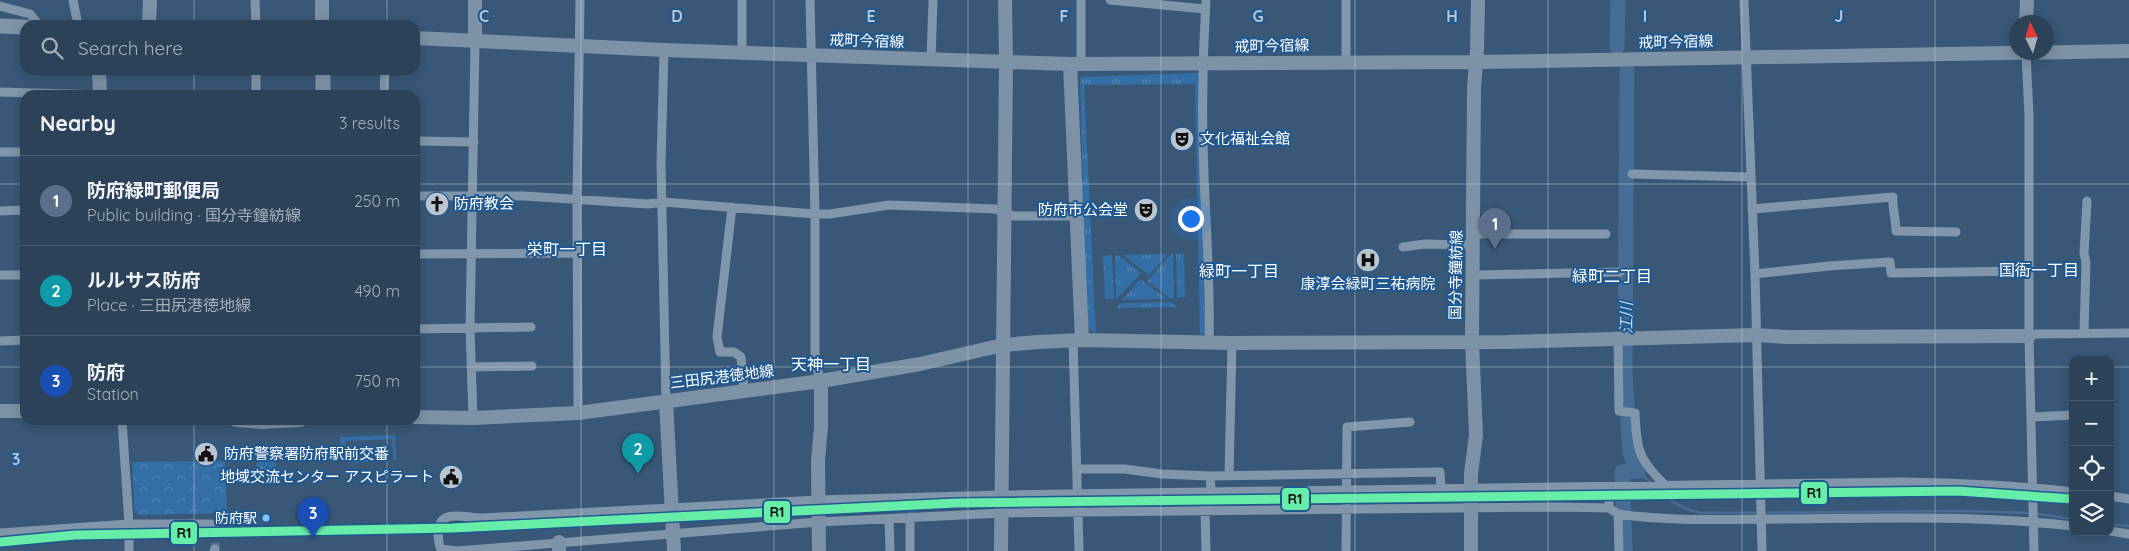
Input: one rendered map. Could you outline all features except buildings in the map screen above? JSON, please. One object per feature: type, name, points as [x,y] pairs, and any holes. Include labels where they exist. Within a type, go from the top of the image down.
[{"type":"main road","points":[[0,26],[20,27]]},
{"type":"main road","points":[[323,75],[323,90]]},
{"type":"street","points":[[73,0],[77,20]]},
{"type":"street","points":[[149,20],[150,0]]},
{"type":"street","points":[[255,0],[256,20]]},
{"type":"street","points":[[322,0],[322,20]]},
{"type":"street","points":[[474,418],[470,368],[470,328],[476,42],[475,0]]},
{"type":"street","points":[[578,412],[577,199],[580,0]]},
{"type":"street","points":[[742,0],[742,53]]},
{"type":"street","points":[[810,0],[815,214],[815,362],[821,381],[821,426],[818,461],[819,551]]},
{"type":"street","points":[[931,59],[933,0]]},
{"type":"street","points":[[1001,551],[1003,495],[1005,0]]},
{"type":"street","points":[[1079,551],[1075,64],[1081,0]]},
{"type":"street","points":[[1110,0],[1205,5],[1203,141],[1210,297],[1209,342]]},
{"type":"street","points":[[1346,0],[1346,61]]},
{"type":"street","name":"国分寺鐘紡線","points":[[1471,551],[1471,488],[1476,435],[1472,341],[1478,0]]},
{"type":"street","points":[[1744,0],[1762,551]]},
{"type":"street","points":[[2026,15],[2027,0]]},
{"type":"street","points":[[0,6],[30,14],[35,20]]},
{"type":"street","name":"戒町今宿線","points":[[420,38],[811,56],[1075,64],[1346,61],[1476,62],[2009,53]]},
{"type":"street","points":[[664,50],[661,163],[666,401],[674,551]]},
{"type":"street","name":"戒町今宿線","points":[[2054,52],[2129,51]]},
{"type":"street","points":[[2026,60],[2029,115],[2030,336],[2034,551]]},
{"type":"street","points":[[99,75],[100,90]]},
{"type":"street","points":[[256,75],[256,90]]},
{"type":"street","points":[[384,90],[385,75]]},
{"type":"street","points":[[0,92],[20,93]]},
{"type":"street","points":[[420,141],[474,142]]},
{"type":"street","points":[[0,152],[20,152]]},
{"type":"street","points":[[1632,174],[1750,177]]},
{"type":"street","points":[[420,196],[577,199],[648,204],[663,202],[815,214],[830,214],[889,205],[996,209],[1014,216],[1077,216]]},
{"type":"street","points":[[1752,209],[1893,197],[1892,209],[1896,214],[1896,231],[1956,232]]},
{"type":"street","points":[[2084,333],[2086,262],[2084,253],[2087,201]]},
{"type":"street","points":[[732,207],[717,337],[720,352],[734,352],[741,357],[744,391]]},
{"type":"street","points":[[0,211],[20,210]]},
{"type":"street","points":[[1403,247],[1473,239],[1606,234]]},
{"type":"street","points":[[420,254],[578,253]]},
{"type":"street","points":[[1754,274],[1890,262],[1891,273],[2030,271]]},
{"type":"street","points":[[1473,274],[1620,272]]},
{"type":"street","points":[[0,275],[20,275]]},
{"type":"street","points":[[420,329],[530,327]]},
{"type":"street","points":[[2030,336],[2036,334],[2129,333]]},
{"type":"street","name":"三田尻港徳地線","points":[[420,418],[474,418],[578,412],[821,381],[920,364],[1003,344],[1077,340],[1232,343],[1618,339],[1755,335],[1788,337],[2030,336]]},
{"type":"street","points":[[1618,339],[1620,412],[1635,413],[1636,443],[1640,455],[1648,469],[1666,486]]},
{"type":"street","points":[[0,340],[20,340]]},
{"type":"street","points":[[1229,476],[1232,343]]},
{"type":"street","points":[[470,368],[532,366]]},
{"type":"street","points":[[0,411],[20,411]]},
{"type":"street","points":[[2032,417],[2069,415]]},
{"type":"street","points":[[1346,551],[1347,427],[1410,422]]},
{"type":"street","points":[[122,425],[129,551]]},
{"type":"street","points":[[1077,469],[1125,469],[1162,474],[1210,476],[1346,472],[1440,472],[1441,488]]},
{"type":"street","points":[[1206,551],[1206,510],[1211,491],[1210,476]]},
{"type":"street","points":[[2069,491],[2034,487],[1947,482],[1003,495],[819,500],[483,518],[449,516],[444,518],[438,525],[439,546],[446,551],[559,547],[673,534],[819,522],[1002,513],[1471,507],[1609,508],[1618,514],[1696,521],[1909,518],[2034,522],[2069,526]]},
{"type":"street","points":[[1609,487],[1609,508]]},
{"type":"street","points":[[2114,497],[2129,500]]},
{"type":"street","points":[[1618,514],[1620,551]]},
{"type":"street","points":[[910,518],[910,551]]},
{"type":"street","points":[[889,519],[890,551]]},
{"type":"street","points":[[0,533],[129,524],[211,524],[215,529]]},
{"type":"street","points":[[2114,532],[2129,534]]},
{"type":"green space","points":[[1199,73],[1199,141],[1205,331],[1200,336],[1195,84],[1084,85],[1096,334],[1086,326],[1080,77]]},
{"type":"green space","points":[[1165,254],[1166,256],[1149,275],[1123,255]]},
{"type":"green space","points":[[1173,254],[1174,299],[1171,299],[1147,281]]},
{"type":"green space","points":[[1176,254],[1184,254],[1185,297],[1177,298]]},
{"type":"green space","points":[[1112,255],[1114,299],[1105,299],[1103,256]]},
{"type":"green space","points":[[1118,255],[1141,273],[1116,300],[1115,256]]},
{"type":"green space","points":[[1140,279],[1167,299],[1122,300]]},
{"type":"green space","points":[[1171,302],[1177,307],[1116,308],[1121,303]]},
{"type":"green space","points":[[395,435],[396,460],[394,460],[392,439],[345,441],[346,460],[371,460],[356,463],[342,460],[340,437]]},
{"type":"green space","points":[[262,457],[270,457],[276,463],[276,471],[270,477],[262,477],[256,471],[256,463]]},
{"type":"green space","points":[[225,461],[227,513],[140,515],[135,512],[132,462]]},
{"type":"waterway","name":"江川","points":[[1617,47],[1618,0]]},
{"type":"waterway","name":"江川","points":[[1625,551],[1622,472],[1638,471],[1630,453],[1625,372],[1627,68]]},
{"type":"waterway","points":[[1638,471],[1650,482]]},
{"type":"waterway","points":[[1655,488],[1676,504],[1700,513],[1961,511],[2032,513],[2069,518]]},
{"type":"waterway","points":[[2114,524],[2129,526]]},
{"type":"tunnel","points":[[215,529],[215,549]]},
{"type":"transit line","name":"R1","points":[[0,542],[75,535],[452,528],[956,503],[1958,491],[2069,499]]},
{"type":"place","name":"文化福祉会館","points":[[1182,139]]},
{"type":"place","name":"防府教会","points":[[437,204]]},
{"type":"place","name":"防府市公会堂","points":[[1146,210]]},
{"type":"place","name":"防府緑町郵便局","points":[[1495,249]]},
{"type":"place","name":"康淳会緑町三祐病院","points":[[1368,260]]},
{"type":"place","name":"防府警察署防府駅前交番","points":[[206,454]]},
{"type":"place","name":"ルルサス防府","points":[[638,474]]},
{"type":"place","name":"地域交流センター アスピラート","points":[[451,477]]},
{"type":"place","name":"防府駅","points":[[266,518]]},
{"type":"place","name":"防府","points":[[313,538]]},
{"type":"district","name":"栄町一丁目","points":[[567,249]]},
{"type":"district","name":"国衙一丁目","points":[[2039,270]]},
{"type":"district","name":"緑町一丁目","points":[[1239,271]]},
{"type":"district","name":"緑町二丁目","points":[[1612,276]]},
{"type":"district","name":"天神一丁目","points":[[831,364]]}]
